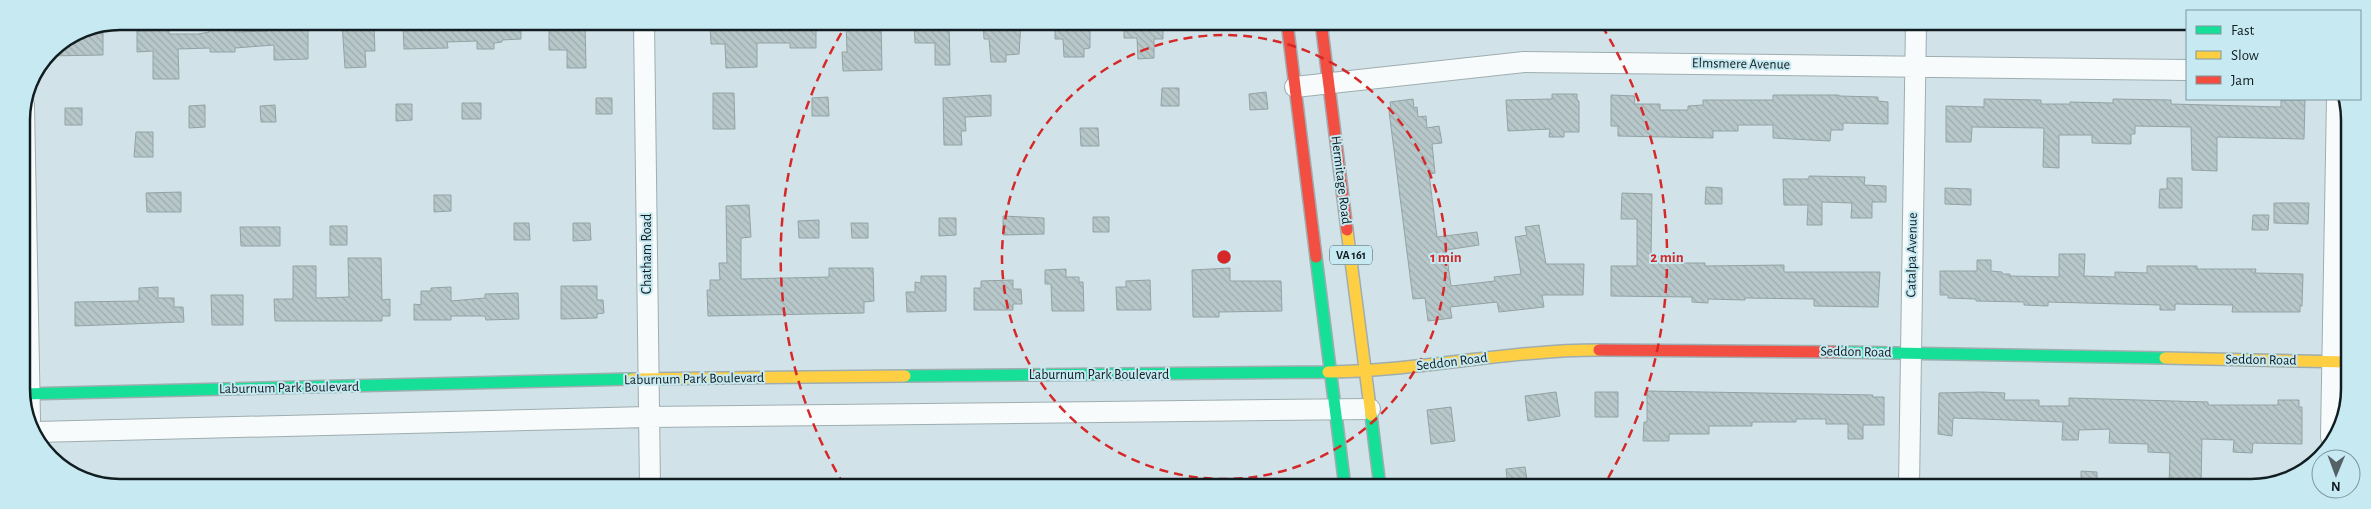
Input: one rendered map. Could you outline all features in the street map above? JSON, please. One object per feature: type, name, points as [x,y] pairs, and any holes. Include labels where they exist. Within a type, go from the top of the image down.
[{"type":"street","name":"Chatham Road","points":[[644,30],[650,479]]},
{"type":"street","name":"VA 161","points":[[1288,30],[1344,479]]},
{"type":"street","name":"Hermitage Road","points":[[1322,30],[1379,479]]},
{"type":"street","name":"Catalpa Avenue","points":[[1909,479],[1916,30]]},
{"type":"street","name":"Elmsmere Avenue","points":[[1295,87],[1524,62],[2186,70]]},
{"type":"street","points":[[2333,426],[2340,362],[2337,100]]},
{"type":"street","name":"Seddon Road","points":[[1366,372],[1558,350],[1911,353],[2340,362]]},
{"type":"street","name":"Laburnum Park Boulevard","points":[[30,394],[648,379],[1366,372]]},
{"type":"street","points":[[41,432],[648,418],[1370,409]]},
{"type":"building","points":[[169,30],[169,34],[198,34],[209,32],[209,30],[235,30],[235,32],[308,30],[308,59],[274,60],[274,45],[235,48],[235,52],[210,52],[210,48],[178,49],[179,79],[153,79],[153,51],[137,52],[137,31]]},
{"type":"building","points":[[342,30],[374,30],[375,51],[365,51],[366,67],[345,68]]},
{"type":"building","points":[[403,30],[521,30],[521,39],[502,40],[502,42],[494,43],[494,49],[477,49],[477,41],[447,42],[448,48],[404,49]]},
{"type":"building","points":[[549,30],[585,30],[586,68],[567,68],[567,50],[549,50]]},
{"type":"building","points":[[710,30],[816,30],[816,48],[790,48],[790,43],[757,43],[757,67],[726,68],[725,44],[711,44]]},
{"type":"building","points":[[846,30],[881,30],[882,70],[843,71],[842,52],[847,52]]},
{"type":"building","points":[[914,30],[949,30],[950,65],[935,65],[935,43],[915,43]]},
{"type":"building","points":[[983,30],[1020,30],[1019,54],[1006,55],[1006,62],[991,62],[989,39],[984,39]]},
{"type":"building","points":[[1055,30],[1090,30],[1090,48],[1084,49],[1084,57],[1064,57],[1063,39],[1055,39]]},
{"type":"building","points":[[1124,30],[1163,30],[1163,39],[1154,39],[1154,58],[1138,59],[1137,38],[1124,38]]},
{"type":"building","points":[[103,32],[103,55],[56,56],[75,42]]},
{"type":"building","points":[[1162,88],[1179,88],[1179,106],[1161,106]]},
{"type":"building","points":[[1266,92],[1268,109],[1250,110],[1249,94]]},
{"type":"building","points":[[713,93],[734,93],[735,129],[713,129]]},
{"type":"building","points":[[1552,94],[1577,94],[1577,100],[1579,101],[1579,132],[1564,132],[1564,137],[1549,137],[1550,129],[1508,131],[1506,100],[1552,99]]},
{"type":"building","points":[[991,95],[991,116],[965,117],[966,131],[961,131],[962,145],[944,145],[943,98]]},
{"type":"building","points":[[1611,95],[1635,96],[1634,104],[1660,104],[1660,110],[1688,110],[1688,106],[1703,105],[1703,100],[1773,100],[1773,95],[1878,97],[1878,101],[1888,102],[1888,124],[1843,123],[1843,130],[1831,130],[1830,141],[1773,138],[1773,125],[1738,125],[1738,131],[1713,131],[1713,138],[1618,136],[1618,126],[1611,126]]},
{"type":"building","points":[[828,97],[829,116],[812,116],[812,98]]},
{"type":"building","points":[[596,98],[612,98],[612,114],[596,114]]},
{"type":"building","points":[[1413,99],[1414,108],[1417,107],[1418,117],[1426,116],[1427,128],[1439,126],[1442,143],[1432,144],[1435,173],[1429,174],[1437,237],[1477,232],[1479,245],[1446,250],[1451,286],[1495,281],[1494,277],[1521,274],[1515,237],[1527,235],[1525,227],[1539,225],[1546,264],[1584,264],[1583,295],[1542,295],[1544,307],[1499,312],[1497,302],[1450,307],[1452,318],[1428,321],[1425,298],[1413,299],[1389,111],[1391,110],[1390,102]]},
{"type":"building","points":[[1984,99],[2041,100],[2041,104],[2070,104],[2070,102],[2113,103],[2113,99],[2171,100],[2171,104],[2281,107],[2281,100],[2305,100],[2304,139],[2217,137],[2217,171],[2192,170],[2191,127],[2135,126],[2135,134],[2131,134],[2131,144],[2092,143],[2092,135],[2059,135],[2059,168],[2043,167],[2044,128],[1972,127],[1971,142],[1946,142],[1946,106],[1984,107]]},
{"type":"building","points":[[462,103],[481,103],[481,119],[462,119]]},
{"type":"building","points":[[396,104],[412,104],[412,120],[396,121]]},
{"type":"building","points":[[205,105],[205,127],[189,128],[189,106]]},
{"type":"building","points":[[275,105],[276,122],[261,122],[260,106]]},
{"type":"building","points":[[65,108],[82,108],[82,125],[65,125]]},
{"type":"building","points":[[1080,128],[1098,128],[1099,146],[1081,146]]},
{"type":"building","points":[[136,132],[153,132],[153,157],[134,157]]},
{"type":"building","points":[[1809,176],[1865,177],[1864,185],[1886,186],[1886,202],[1872,202],[1872,218],[1851,218],[1852,203],[1822,202],[1822,225],[1807,225],[1808,205],[1784,205],[1783,179],[1809,179]]},
{"type":"building","points":[[2167,178],[2182,178],[2182,208],[2159,208],[2160,189],[2167,189]]},
{"type":"building","points":[[1706,187],[1722,188],[1722,204],[1705,204]]},
{"type":"building","points":[[1945,188],[1971,189],[1971,205],[1945,204]]},
{"type":"building","points":[[181,192],[181,212],[147,212],[146,193]]},
{"type":"building","points":[[1622,193],[1652,194],[1651,256],[1676,257],[1676,263],[1705,263],[1705,266],[1784,265],[1784,272],[1880,272],[1878,307],[1814,306],[1814,299],[1708,299],[1708,303],[1692,302],[1692,297],[1611,296],[1611,266],[1637,266],[1637,219],[1621,219]]},
{"type":"building","points":[[434,195],[451,195],[451,211],[434,212]]},
{"type":"building","points":[[2274,203],[2309,203],[2308,224],[2274,223]]},
{"type":"building","points":[[749,205],[751,237],[741,238],[741,279],[829,277],[829,268],[873,268],[874,301],[864,302],[864,313],[708,316],[707,290],[710,290],[710,280],[720,280],[719,263],[727,263],[726,206]]},
{"type":"building","points":[[2253,215],[2269,215],[2268,230],[2252,230]]},
{"type":"building","points":[[1003,216],[1044,218],[1044,234],[1003,235]]},
{"type":"building","points":[[1093,217],[1109,217],[1109,232],[1093,232]]},
{"type":"building","points":[[939,218],[956,218],[956,235],[939,236]]},
{"type":"building","points":[[819,220],[819,238],[799,238],[798,221]]},
{"type":"building","points":[[514,223],[529,223],[530,240],[514,240]]},
{"type":"building","points":[[573,223],[590,223],[591,240],[573,241]]},
{"type":"building","points":[[851,223],[868,223],[868,238],[852,238]]},
{"type":"building","points":[[330,226],[347,226],[347,245],[330,245]]},
{"type":"building","points":[[240,227],[280,227],[280,246],[241,246]]},
{"type":"building","points":[[2059,254],[2085,254],[2084,276],[2115,277],[2115,272],[2147,273],[2147,266],[2197,266],[2197,269],[2256,269],[2255,273],[2303,274],[2302,306],[2300,306],[2300,312],[2232,312],[2233,305],[2175,304],[2175,310],[2160,310],[2160,305],[2048,302],[2048,306],[2024,305],[2024,302],[1976,301],[1976,299],[1948,298],[1948,295],[1940,295],[1940,271],[1977,271],[1977,260],[1991,260],[1991,271],[2010,274],[2010,276],[2059,277]]},
{"type":"building","points":[[348,258],[381,258],[382,300],[390,299],[390,316],[382,316],[382,321],[275,321],[274,299],[293,299],[293,266],[316,266],[316,298],[349,297]]},
{"type":"building","points":[[1230,268],[1230,281],[1281,281],[1282,311],[1219,312],[1219,317],[1193,317],[1192,270]]},
{"type":"building","points":[[1066,269],[1066,277],[1079,277],[1079,282],[1083,282],[1084,311],[1052,311],[1051,284],[1045,284],[1045,270]]},
{"type":"building","points":[[921,276],[946,276],[946,311],[907,312],[906,292],[915,292],[915,282],[921,283]]},
{"type":"building","points":[[1013,280],[1013,289],[1021,289],[1022,304],[1013,304],[1013,310],[974,310],[974,288],[981,288],[981,281]]},
{"type":"building","points":[[1150,280],[1151,310],[1117,310],[1116,287],[1126,287],[1126,281]]},
{"type":"building","points":[[561,286],[597,286],[597,300],[603,300],[604,313],[597,314],[597,318],[561,319]]},
{"type":"building","points":[[158,287],[158,298],[174,298],[174,307],[183,307],[184,322],[75,326],[75,302],[139,301],[139,288]]},
{"type":"building","points":[[451,287],[451,301],[485,298],[485,294],[518,293],[519,319],[486,320],[485,316],[451,316],[451,320],[414,320],[414,304],[421,305],[421,291],[431,291],[431,288]]},
{"type":"building","points":[[211,295],[243,295],[243,325],[212,325]]},
{"type":"building","points":[[1647,391],[1873,395],[1872,397],[1884,397],[1884,425],[1863,425],[1863,439],[1848,439],[1848,424],[1826,424],[1826,419],[1796,419],[1796,422],[1752,422],[1752,426],[1709,426],[1709,434],[1669,434],[1669,441],[1643,441],[1644,422],[1647,422]]},
{"type":"building","points":[[1556,392],[1560,416],[1528,421],[1525,396]]},
{"type":"building","points":[[1595,392],[1618,392],[1618,417],[1595,417]]},
{"type":"building","points":[[1939,393],[2005,393],[2004,400],[2039,400],[2039,406],[2069,406],[2069,398],[2208,402],[2208,405],[2278,405],[2278,400],[2299,400],[2299,407],[2302,407],[2302,444],[2253,443],[2252,453],[2233,452],[2234,440],[2202,439],[2201,479],[2169,479],[2170,453],[2148,452],[2148,444],[2109,443],[2110,429],[2079,430],[2078,440],[2062,440],[2063,422],[1953,418],[1952,436],[1938,434]]},
{"type":"building","points":[[1451,407],[1455,441],[1431,444],[1427,410]]},
{"type":"building","points":[[1525,467],[1527,479],[1507,479],[1506,469]]},
{"type":"building","points":[[2081,471],[2097,472],[2097,479],[2081,479]]},
{"type":"traffic: fast","points":[[1316,257],[1344,479]]},
{"type":"traffic: fast","points":[[1839,352],[2165,358]]},
{"type":"traffic: fast","points":[[905,376],[1328,372]]},
{"type":"traffic: fast","points":[[30,394],[632,379]]},
{"type":"traffic: fast","points":[[1371,415],[1379,479]]},
{"type":"traffic: slow","points":[[1347,230],[1371,415]]},
{"type":"traffic: slow","points":[[1328,372],[1396,368],[1531,353],[1599,350]]},
{"type":"traffic: slow","points":[[2165,358],[2341,362]]},
{"type":"traffic: slow","points":[[632,379],[905,376]]},
{"type":"traffic: jam","points":[[1288,30],[1316,257]]},
{"type":"traffic: jam","points":[[1322,30],[1347,230]]},
{"type":"traffic: jam","points":[[1599,350],[1839,352]]}]
